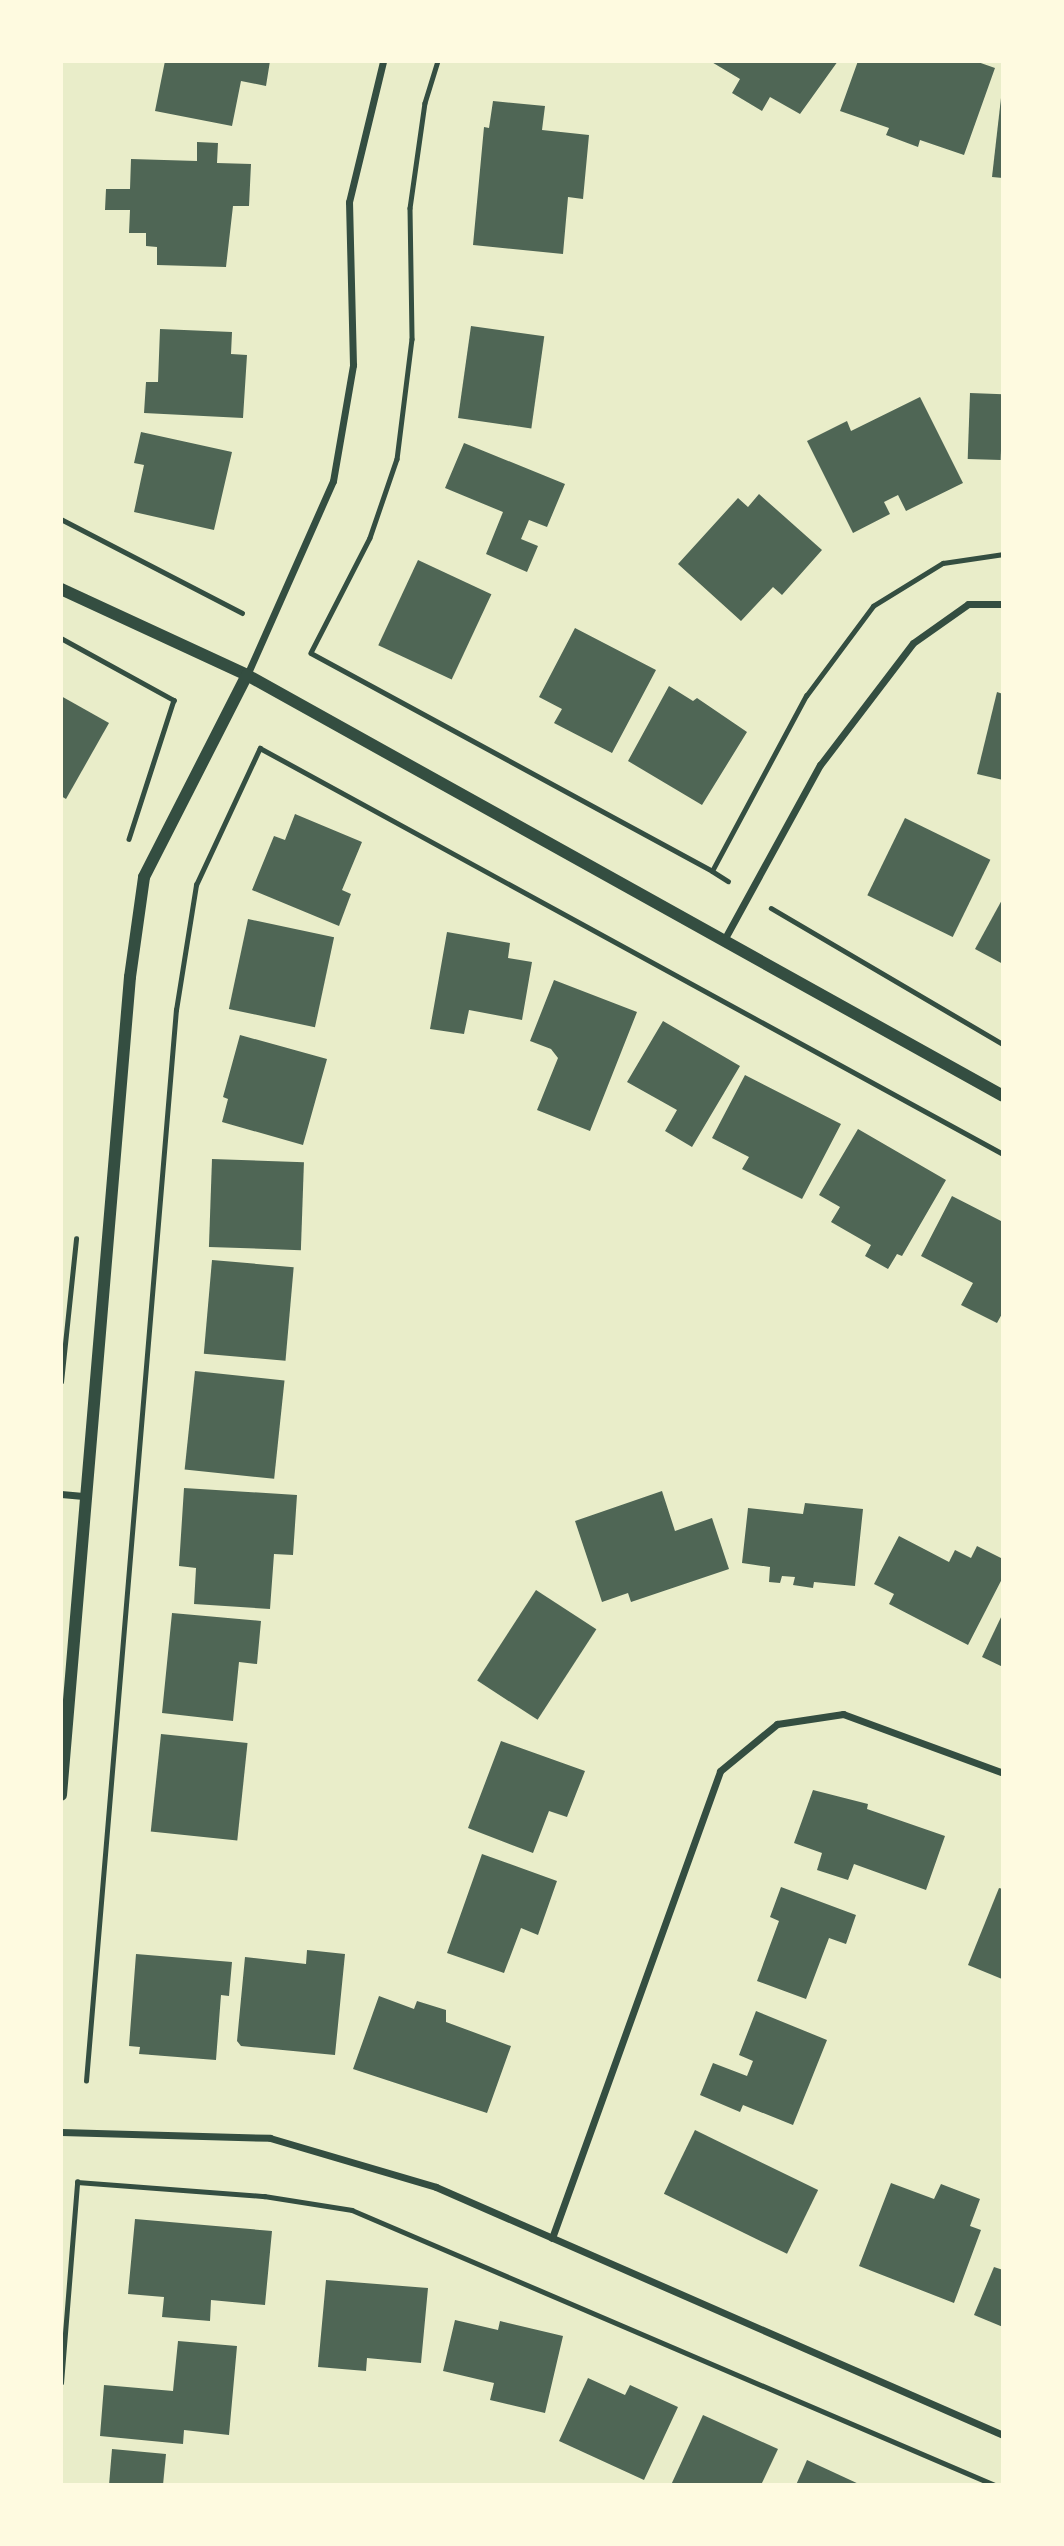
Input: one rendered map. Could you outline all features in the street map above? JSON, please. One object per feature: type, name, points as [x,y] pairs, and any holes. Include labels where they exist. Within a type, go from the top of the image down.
[{"type":"street","points":[[61,1796],[130,977],[144,877],[247,675],[333,481],[353,366],[349,202],[383,61]]},
{"type":"street","points":[[61,589],[247,675],[1003,1096]]},
{"type":"street","points":[[724,940],[820,765],[913,643],[968,604],[1003,604]]},
{"type":"street","points":[[61,1494],[86,1496]]},
{"type":"street","points":[[552,2238],[720,1771],[777,1724],[843,1714],[1003,1773]]},
{"type":"street","points":[[61,2132],[270,2138],[436,2187],[1003,2435]]},
{"type":"path","points":[[438,61],[425,103],[410,208],[412,339],[397,459],[370,538],[311,653],[712,871],[1003,1044]]},
{"type":"path","points":[[61,519],[242,613]]},
{"type":"path","points":[[712,871],[806,696],[873,606],[943,563],[1003,554]]},
{"type":"path","points":[[61,638],[174,700]]},
{"type":"path","points":[[86,2081],[176,1010],[196,885],[260,748],[1003,1154]]},
{"type":"path","points":[[61,2383],[78,2182],[264,2196],[352,2210],[995,2485]]},
{"type":"building","points":[[165,61],[270,61],[266,86],[241,81],[232,126],[155,111]]},
{"type":"building","points":[[710,61],[838,61],[800,114],[770,97],[762,111],[732,93],[740,79]]},
{"type":"building","points":[[858,61],[975,61],[995,68],[964,155],[920,140],[918,147],[886,135],[889,128],[840,111]]},
{"type":"building","points":[[1003,98],[1003,178],[992,177]]},
{"type":"building","points":[[493,101],[545,106],[542,130],[589,135],[583,199],[568,197],[563,254],[473,245],[484,127],[489,128]]},
{"type":"building","points":[[197,142],[218,143],[217,163],[251,164],[249,206],[233,206],[226,267],[157,265],[157,247],[146,246],[146,233],[129,233],[130,210],[105,210],[106,189],[130,189],[131,159],[197,161]]},
{"type":"building","points":[[471,326],[544,336],[531,428],[458,418]]},
{"type":"building","points":[[160,329],[232,332],[231,354],[247,355],[243,418],[144,413],[146,382],[158,382]]},
{"type":"building","points":[[970,393],[1003,394],[1001,460],[968,459]]},
{"type":"building","points":[[920,397],[963,483],[906,511],[898,495],[884,502],[890,514],[853,533],[807,441],[847,421],[851,431]]},
{"type":"building","points":[[141,432],[232,452],[214,530],[134,512],[144,465],[134,463]]},
{"type":"building","points":[[464,443],[565,484],[547,527],[529,520],[521,539],[538,546],[527,572],[486,554],[503,512],[445,488]]},
{"type":"building","points":[[759,494],[822,550],[782,595],[773,587],[741,621],[678,564],[738,498],[748,507]]},
{"type":"building","points":[[418,560],[491,594],[452,679],[378,645]]},
{"type":"building","points":[[575,628],[656,670],[612,753],[554,723],[562,709],[539,697]]},
{"type":"building","points":[[669,686],[693,701],[697,698],[747,732],[702,805],[628,761]]},
{"type":"building","points":[[997,692],[1003,694],[1003,780],[977,774]]},
{"type":"building","points":[[61,696],[109,723],[66,799],[61,796]]},
{"type":"building","points":[[295,814],[362,842],[342,890],[351,894],[339,926],[252,890],[274,836],[285,840]]},
{"type":"building","points":[[905,818],[990,860],[953,937],[867,895]]},
{"type":"building","points":[[1003,898],[1003,964],[975,949]]},
{"type":"building","points":[[248,919],[334,937],[315,1027],[229,1009]]},
{"type":"building","points":[[447,932],[510,943],[508,958],[532,962],[522,1020],[469,1010],[464,1034],[430,1029]]},
{"type":"building","points":[[554,980],[637,1012],[590,1131],[537,1110],[558,1058],[551,1049],[530,1041]]},
{"type":"building","points":[[663,1021],[740,1066],[692,1147],[665,1131],[677,1110],[627,1082]]},
{"type":"building","points":[[240,1035],[327,1059],[303,1145],[222,1122],[228,1099],[223,1097]]},
{"type":"building","points":[[745,1075],[841,1124],[802,1199],[742,1169],[749,1157],[712,1138]]},
{"type":"building","points":[[858,1129],[946,1180],[902,1256],[897,1254],[888,1269],[865,1256],[871,1245],[831,1222],[840,1207],[819,1195]]},
{"type":"building","points":[[212,1159],[304,1162],[301,1250],[209,1247]]},
{"type":"building","points":[[952,1196],[1003,1222],[1003,1312],[997,1323],[961,1305],[973,1283],[921,1256]]},
{"type":"building","points":[[212,1260],[294,1267],[285,1361],[204,1354]]},
{"type":"building","points":[[195,1371],[285,1380],[274,1479],[185,1469]]},
{"type":"building","points":[[184,1488],[297,1495],[293,1555],[274,1554],[270,1609],[194,1604],[196,1568],[179,1566]]},
{"type":"building","points":[[662,1491],[675,1531],[712,1518],[729,1569],[631,1602],[628,1593],[602,1602],[575,1521]]},
{"type":"building","points":[[805,1503],[863,1509],[855,1586],[814,1582],[813,1588],[793,1585],[795,1577],[782,1576],[780,1583],[769,1582],[770,1567],[742,1563],[748,1508],[803,1514]]},
{"type":"building","points":[[899,1536],[949,1562],[955,1550],[971,1558],[977,1546],[1003,1559],[1003,1577],[968,1645],[889,1604],[894,1594],[874,1584]]},
{"type":"building","points":[[536,1590],[596,1629],[538,1720],[477,1681]]},
{"type":"building","points":[[172,1613],[261,1621],[257,1664],[239,1662],[233,1721],[162,1713]]},
{"type":"building","points":[[1003,1613],[1003,1667],[982,1657]]},
{"type":"building","points":[[161,1734],[248,1743],[237,1841],[151,1831]]},
{"type":"building","points":[[501,1741],[585,1771],[567,1817],[549,1811],[533,1853],[468,1828]]},
{"type":"building","points":[[813,1790],[868,1804],[867,1809],[945,1836],[926,1890],[854,1864],[848,1880],[817,1870],[822,1853],[794,1843]]},
{"type":"building","points":[[482,1854],[557,1881],[538,1935],[521,1928],[504,1973],[447,1953]]},
{"type":"building","points":[[781,1887],[856,1915],[846,1944],[829,1938],[806,1999],[757,1981],[779,1921],[770,1917]]},
{"type":"building","points":[[999,1888],[1003,1889],[1002,1979],[968,1965]]},
{"type":"building","points":[[307,1950],[345,1954],[335,2055],[241,2046],[237,2041],[245,1957],[306,1964]]},
{"type":"building","points":[[136,1954],[232,1962],[229,1996],[221,1995],[216,2060],[139,2054],[140,2047],[129,2046]]},
{"type":"building","points":[[379,1996],[414,2009],[417,2001],[446,2010],[446,2022],[511,2046],[487,2113],[353,2069]]},
{"type":"building","points":[[756,2011],[827,2040],[793,2125],[743,2105],[740,2112],[700,2095],[713,2063],[747,2076],[753,2061],[739,2055]]},
{"type":"building","points":[[695,2130],[818,2190],[787,2254],[664,2194]]},
{"type":"building","points":[[891,2183],[934,2199],[941,2184],[980,2199],[970,2226],[981,2230],[954,2303],[859,2266]]},
{"type":"building","points":[[135,2219],[272,2231],[265,2305],[211,2300],[210,2321],[162,2317],[164,2297],[128,2294]]},
{"type":"building","points":[[994,2267],[1003,2270],[1003,2327],[974,2315]]},
{"type":"building","points":[[326,2280],[428,2288],[421,2363],[367,2358],[366,2371],[318,2367]]},
{"type":"building","points":[[455,2320],[498,2330],[500,2321],[563,2336],[545,2413],[490,2400],[494,2383],[443,2371]]},
{"type":"building","points":[[178,2341],[237,2346],[229,2435],[184,2430],[183,2444],[100,2436],[104,2385],[173,2391]]},
{"type":"building","points":[[588,2378],[625,2395],[630,2385],[678,2407],[644,2480],[559,2441]]},
{"type":"building","points":[[703,2415],[778,2449],[761,2485],[671,2485]]},
{"type":"building","points":[[112,2449],[166,2454],[163,2485],[109,2485]]},
{"type":"building","points":[[807,2460],[861,2485],[796,2485]]}]
